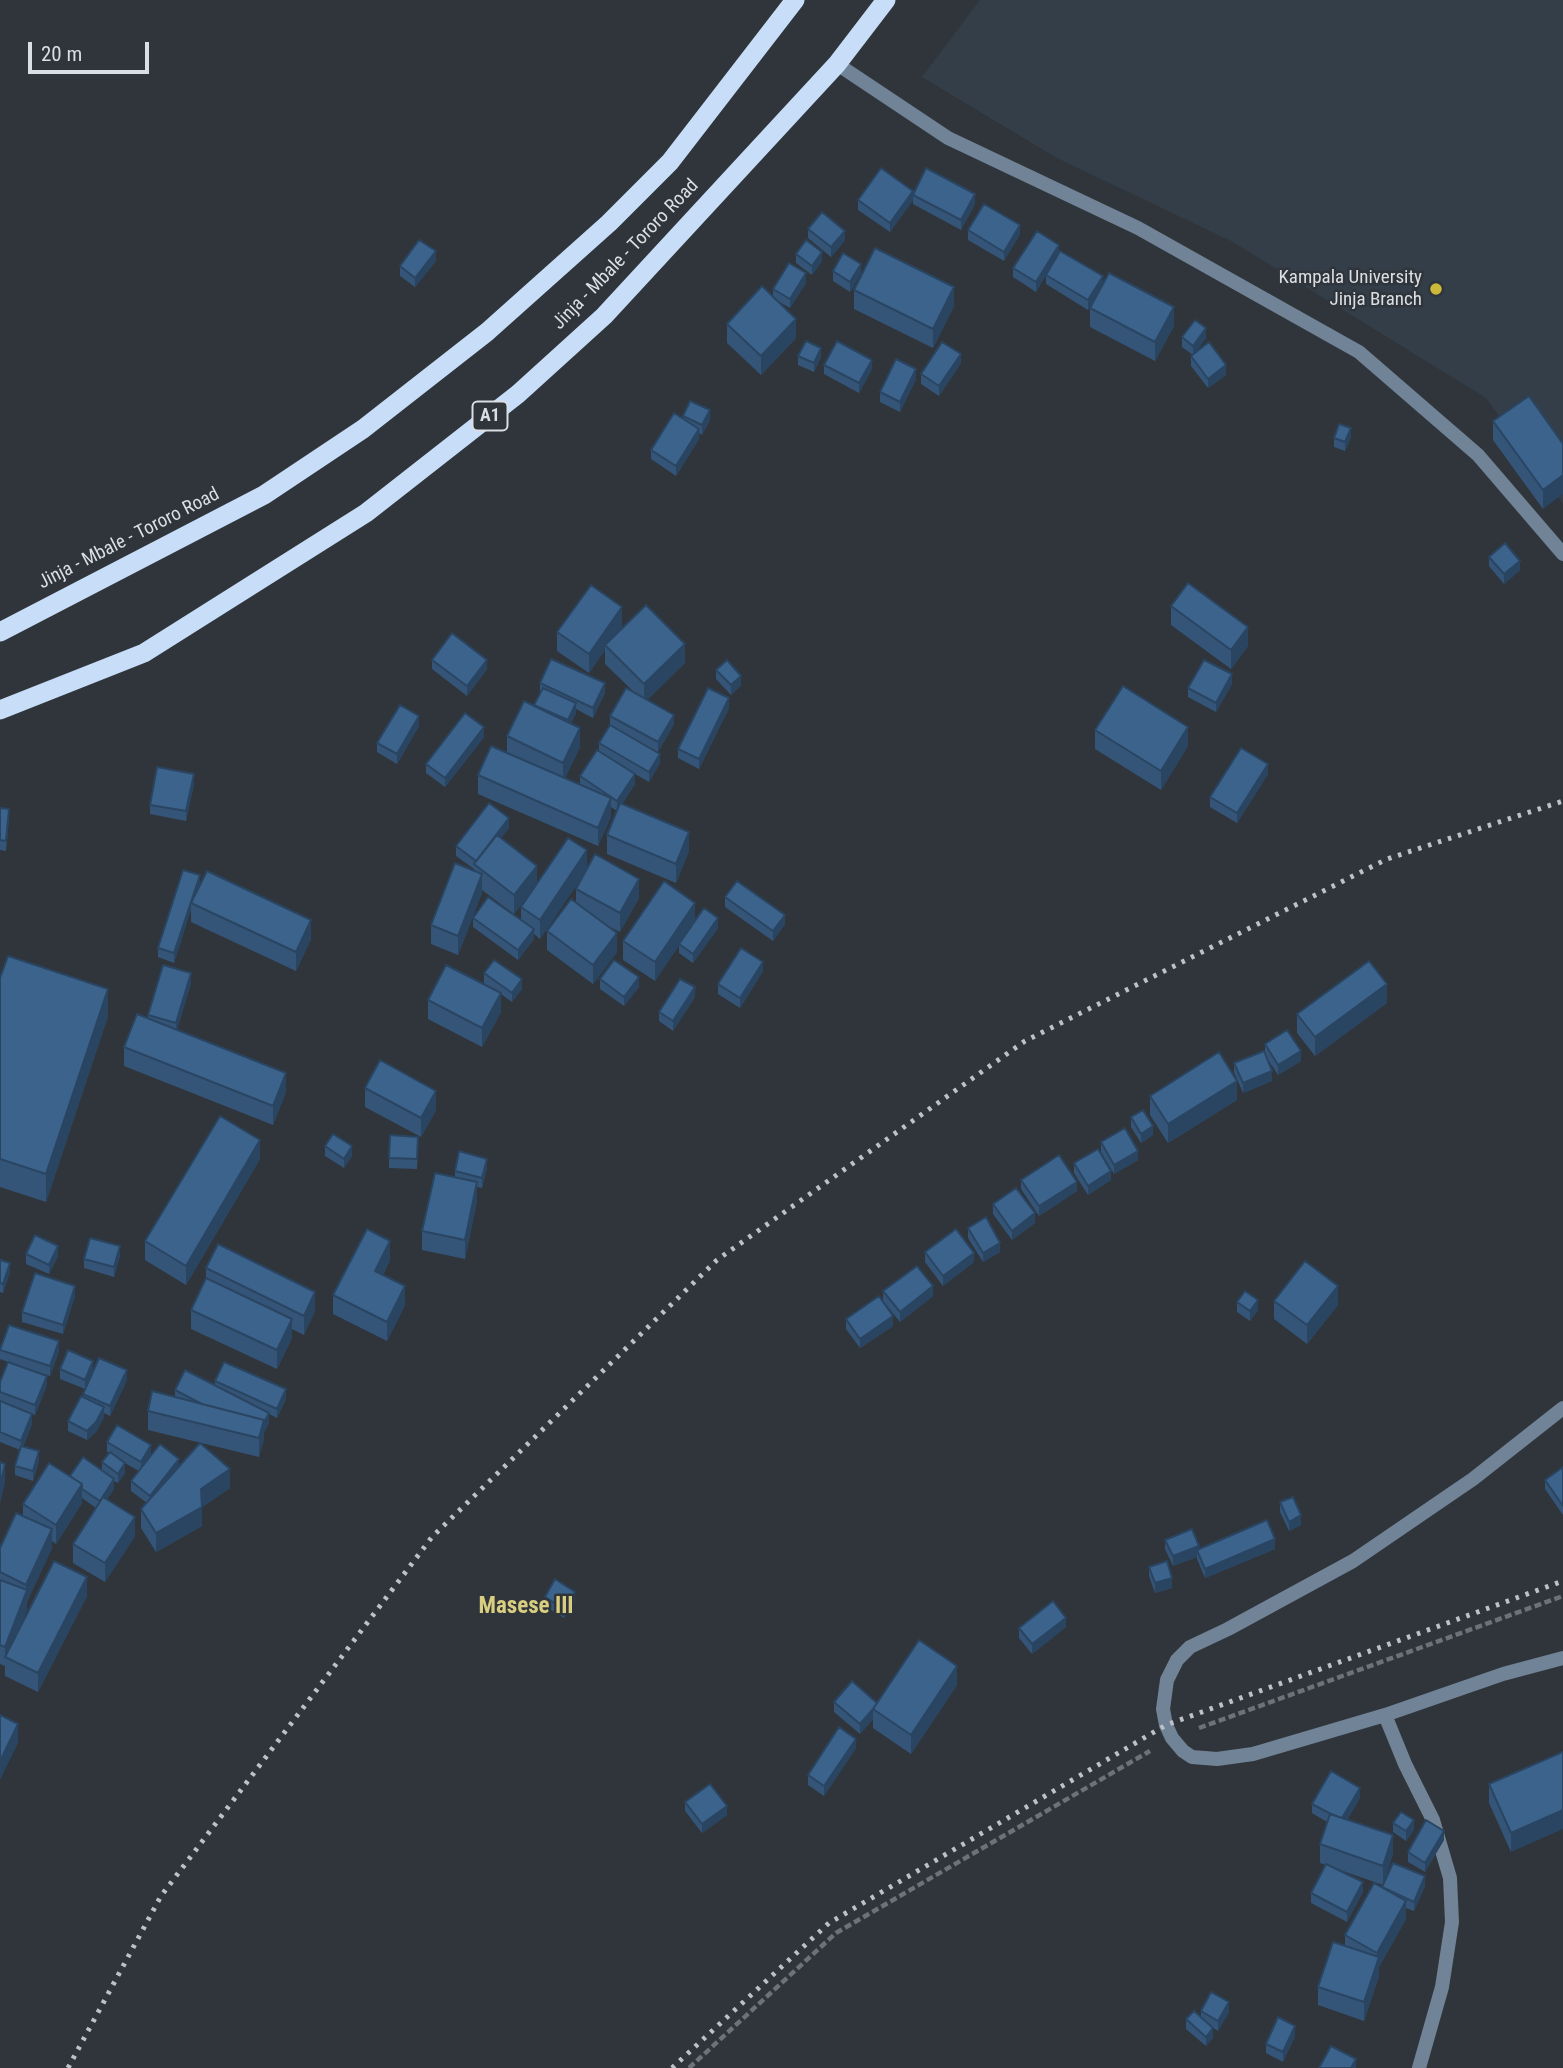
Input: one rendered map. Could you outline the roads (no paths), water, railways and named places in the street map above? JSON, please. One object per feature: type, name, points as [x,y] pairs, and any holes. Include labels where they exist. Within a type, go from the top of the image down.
[{"type":"highway","name":"Jinja - Mbale - Tororo Road","points":[[0,632],[264,495],[363,429],[487,332],[610,223],[670,162],[794,0]]},
{"type":"highway","name":"Jinja - Mbale - Tororo Road","points":[[0,710],[144,653],[366,513],[518,394],[604,316],[837,64],[886,0]]},
{"type":"street","points":[[837,64],[948,138],[1138,228],[1359,352],[1478,455],[1563,554]]},
{"type":"street","points":[[1563,1408],[1473,1479],[1353,1561],[1191,1647],[1177,1660],[1167,1680],[1163,1709],[1172,1738],[1183,1751],[1192,1757],[1217,1759],[1253,1754],[1385,1714],[1503,1674],[1563,1658]]},
{"type":"street","points":[[1385,1714],[1405,1764],[1433,1820],[1450,1878],[1452,1922],[1442,1987],[1419,2068]]},
{"type":"railway","points":[[68,2068],[161,1896],[432,1537],[717,1260],[1025,1041],[1387,859],[1563,801]]},
{"type":"railway","points":[[672,2068],[829,1923],[1166,1725],[1563,1581]]},
{"type":"place","name":"Kampala University Jinja Branch","points":[[1436,289]]},
{"type":"district","name":"Masese III","points":[[526,1607]]}]
